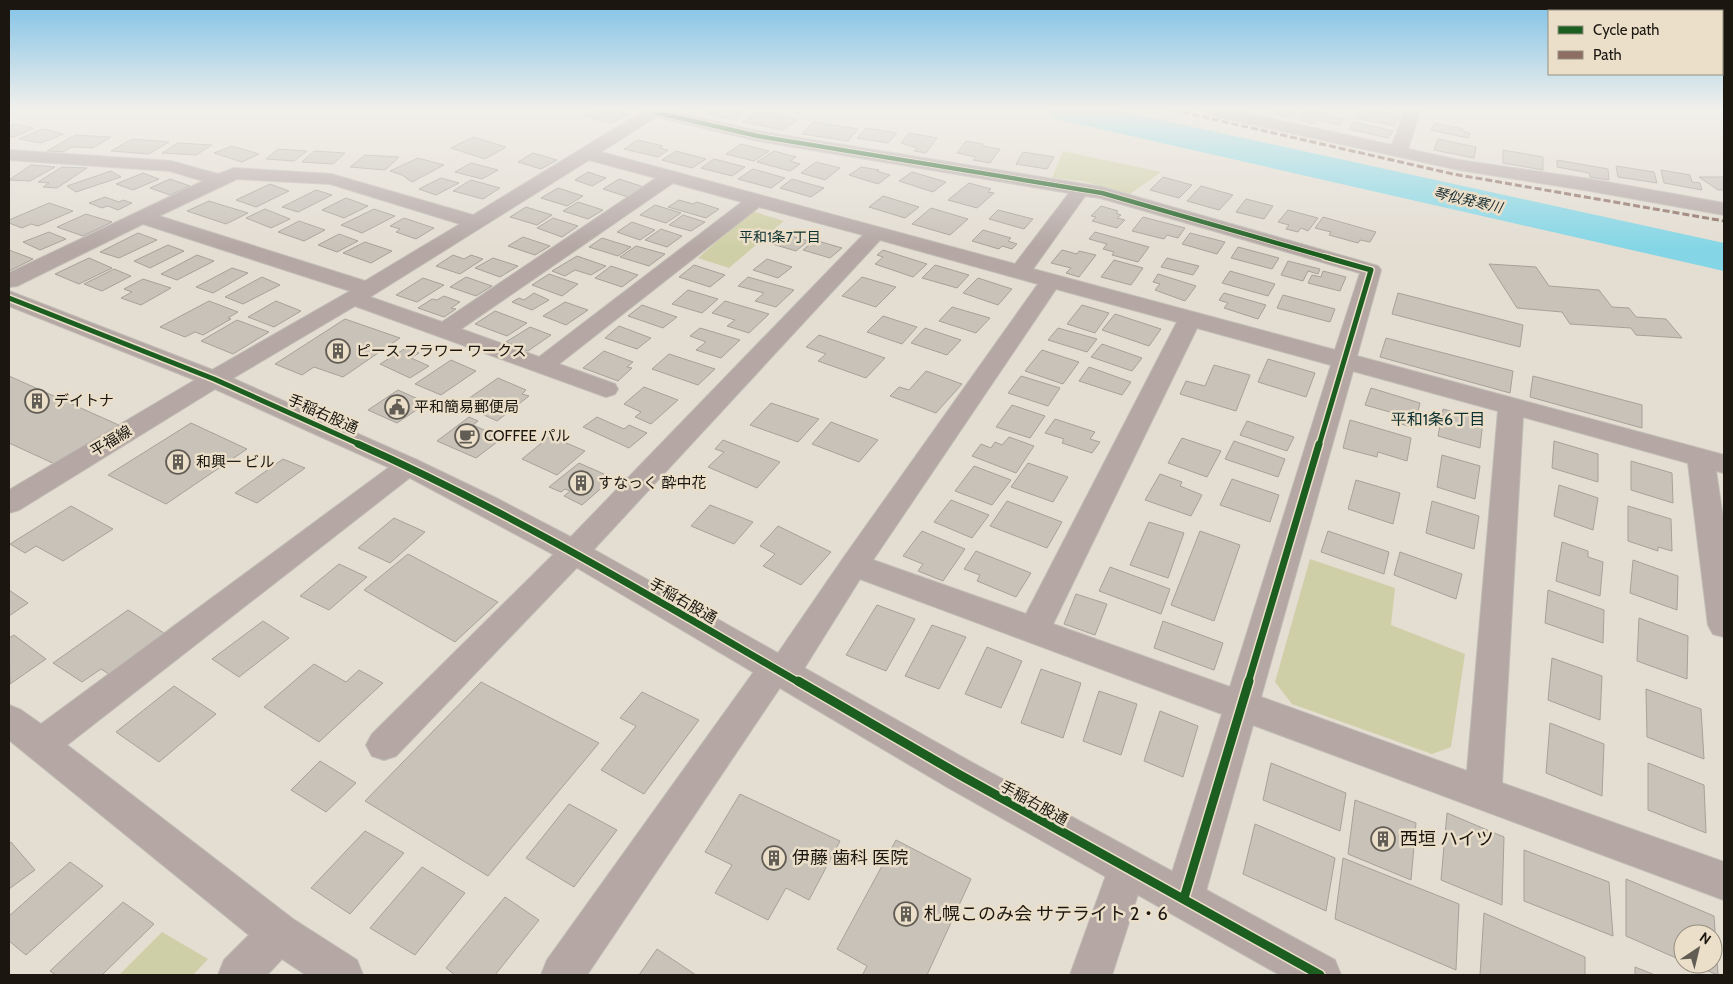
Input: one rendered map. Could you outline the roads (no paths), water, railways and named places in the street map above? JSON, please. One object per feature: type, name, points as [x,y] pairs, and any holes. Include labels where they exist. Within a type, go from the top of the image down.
[{"type":"street","points":[[23,156],[171,166],[219,180]]},
{"type":"street","name":"平福線","points":[[9,503],[214,379],[360,294],[584,156]]},
{"type":"street","points":[[594,156],[1712,461],[1724,624]]},
{"type":"street","points":[[879,156],[1081,189],[1371,270],[1184,898]]},
{"type":"street","points":[[1415,156],[1459,166],[1590,185],[1724,209]]},
{"type":"street","points":[[9,295],[141,217],[234,173],[331,179],[474,222]]},
{"type":"street","points":[[445,330],[670,177]]},
{"type":"street","points":[[1020,272],[1081,189]]},
{"type":"street","points":[[542,366],[755,201]]},
{"type":"street","points":[[141,217],[360,294],[445,330],[606,389]]},
{"type":"street","points":[[384,745],[574,552],[876,233]]},
{"type":"street","points":[[562,975],[854,565],[1051,281]]},
{"type":"street","name":"手稲右股通","points":[[9,295],[214,379],[408,466],[574,552],[1127,869],[1184,898],[1320,975]]},
{"type":"street","points":[[1034,630],[1190,319]]},
{"type":"street","points":[[1483,795],[1511,406]]},
{"type":"street","points":[[40,745],[408,466]]},
{"type":"street","points":[[854,565],[1724,881]]},
{"type":"street","points":[[9,720],[279,933],[342,975]]},
{"type":"street","points":[[1092,975],[1127,869]]},
{"type":"street","points":[[239,975],[279,933]]},
{"type":"waterway","name":"琴似発寒川","points":[[1271,156],[1724,257]]},
{"type":"place","name":"ピース フラワー ワークス","points":[[338,351]]},
{"type":"place","name":"デイトナ","points":[[37,401]]},
{"type":"place","name":"平和簡易郵便局","points":[[397,407]]},
{"type":"place","name":"COFFEE パル","points":[[467,436]]},
{"type":"place","name":"和興一 ビル","points":[[178,462]]},
{"type":"place","name":"すなっく 酔中花","points":[[581,483]]},
{"type":"place","name":"西垣 ハイツ","points":[[1383,839]]},
{"type":"place","name":"伊藤 歯科 医院","points":[[774,858]]},
{"type":"place","name":"札幌このみ会 サテライト 2・6","points":[[906,914]]},
{"type":"district","name":"平和1条7丁目","points":[[780,237]]},
{"type":"district","name":"平和1条6丁目","points":[[1438,419]]}]
